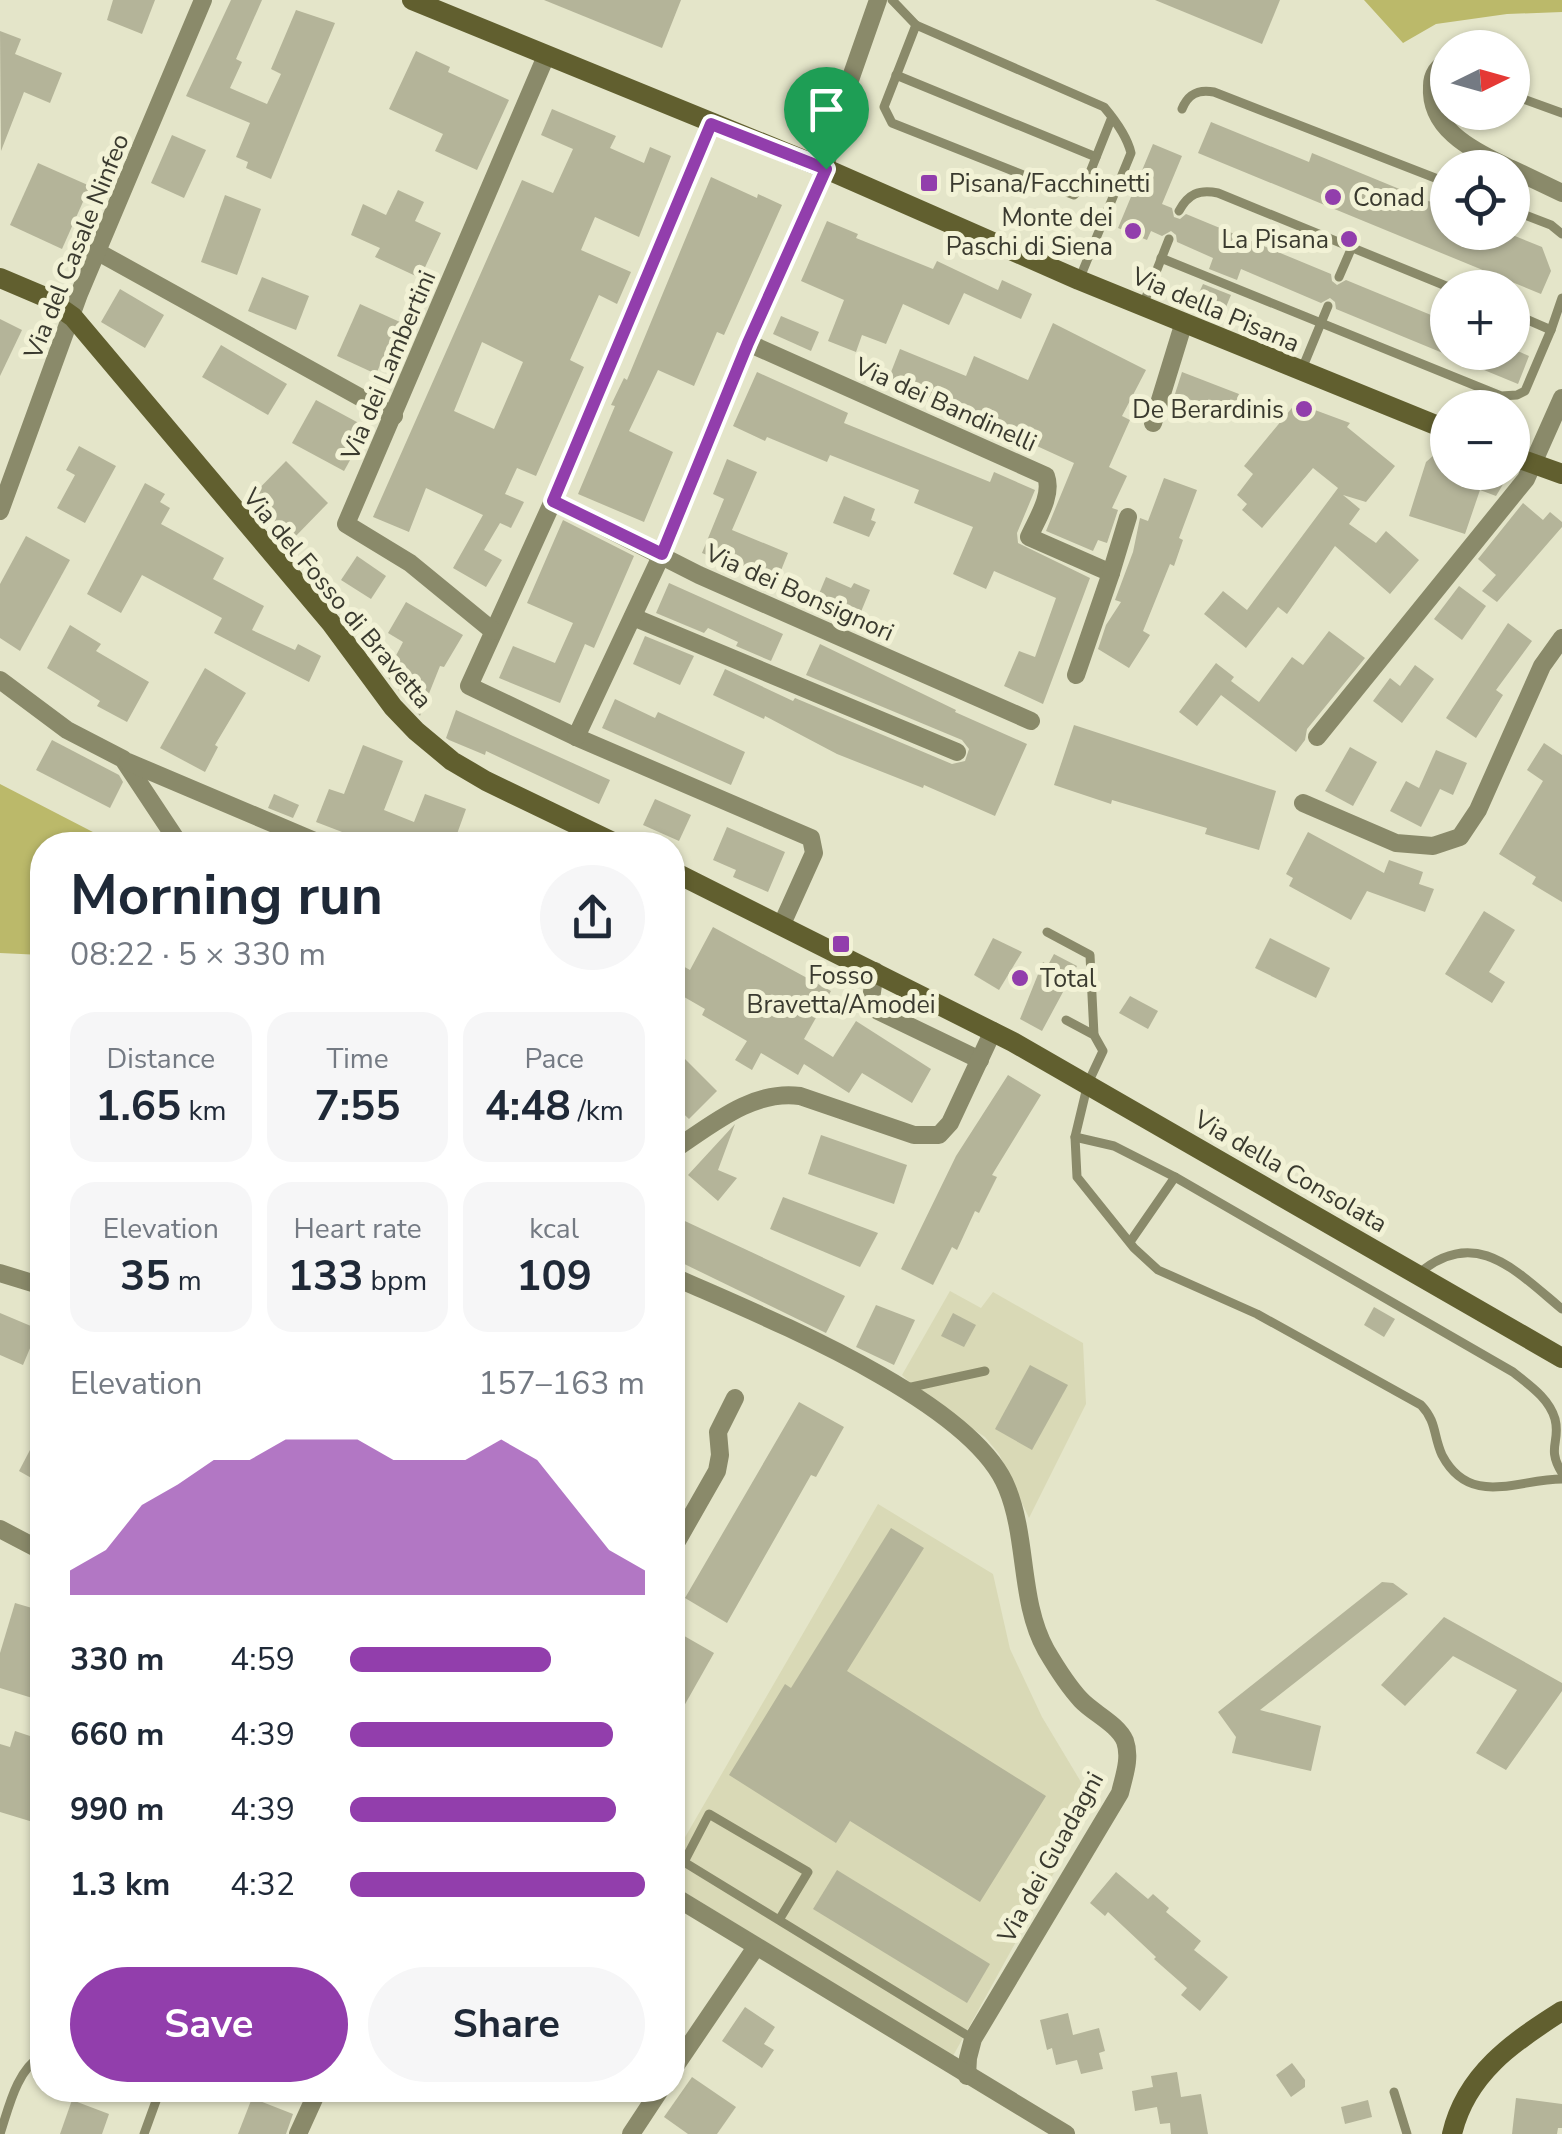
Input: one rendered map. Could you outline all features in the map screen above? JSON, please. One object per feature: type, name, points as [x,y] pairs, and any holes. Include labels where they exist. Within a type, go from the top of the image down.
[{"type":"main road","name":"Via della Pisana","points":[[412,0],[1430,423]]},
{"type":"main road","name":"Via del Fosso di Bravetta","points":[[0,278],[45,297],[73,317],[312,600],[393,707],[416,731],[486,781],[591,832]]},
{"type":"main road","points":[[1530,463],[1562,474]]},
{"type":"main road","points":[[685,877],[993,1031]]},
{"type":"main road","name":"Via della Consolata","points":[[993,1031],[1562,1358]]},
{"type":"main road","points":[[1452,2134],[1466,2098],[1488,2066],[1514,2042],[1562,2011]]},
{"type":"street","name":"Via del Casale Ninfeo","points":[[0,512],[79,294],[203,0]]},
{"type":"street","points":[[576,737],[662,554],[748,343],[826,169],[830,136],[878,0]]},
{"type":"street","name":"Via dei Lambertini","points":[[493,631],[410,562],[346,524],[546,56]]},
{"type":"street","points":[[711,124],[553,501],[469,686],[576,737],[811,838],[814,853],[782,924]]},
{"type":"street","points":[[1450,130],[1478,150]]},
{"type":"street","points":[[1530,177],[1562,193]]},
{"type":"street","points":[[98,252],[394,416]]},
{"type":"street","points":[[1152,423],[1184,322]]},
{"type":"street","name":"Via dei Bandinelli","points":[[748,343],[1046,476],[1048,492],[1029,538],[1111,573]]},
{"type":"street","points":[[1318,737],[1534,465],[1562,398]]},
{"type":"street","name":"Via dei Bonsignori","points":[[553,501],[800,621],[1032,720]]},
{"type":"street","points":[[1076,675],[1128,517]]},
{"type":"street","points":[[633,617],[956,752]]},
{"type":"street","points":[[1303,803],[1396,843],[1433,846],[1460,837],[1470,826],[1487,791],[1542,666],[1562,638]]},
{"type":"street","points":[[0,680],[67,730],[123,760],[293,832]]},
{"type":"street","points":[[123,760],[171,832]]},
{"type":"street","points":[[875,971],[871,998],[878,1012],[980,1060]]},
{"type":"street","points":[[685,1144],[741,1108],[785,1094],[914,1134],[939,1135],[950,1123],[993,1031]]},
{"type":"street","points":[[0,1273],[30,1282]]},
{"type":"street","name":"Via dei Guadagni","points":[[685,1282],[904,1388],[971,1437],[1002,1476],[1013,1505],[1041,1640],[1079,1699],[1122,1735],[1128,1755],[1120,1793],[974,2040],[967,2076]]},
{"type":"street","points":[[685,1527],[717,1471],[718,1432],[735,1398]]},
{"type":"street","points":[[0,1529],[30,1545]]},
{"type":"street","points":[[685,1903],[1066,2134]]},
{"type":"street","points":[[685,2052],[756,1947]]},
{"type":"street","points":[[298,2134],[313,2102]]},
{"type":"street","points":[[631,2134],[652,2102]]},
{"type":"lane","points":[[892,0],[916,25],[1092,99],[1112,117],[1128,143],[1129,164],[1079,280]]},
{"type":"lane","points":[[916,25],[886,100],[885,113],[892,123],[1068,194],[1082,190],[1112,117]]},
{"type":"lane","points":[[896,74],[1096,157]]},
{"type":"lane","points":[[1182,109],[1197,92],[1214,92],[1430,177]]},
{"type":"lane","points":[[1530,101],[1562,113]]},
{"type":"lane","points":[[1180,211],[1190,195],[1210,191],[1430,279]]},
{"type":"lane","points":[[1530,217],[1562,234]]},
{"type":"lane","points":[[1143,305],[1169,239]]},
{"type":"lane","points":[[1340,278],[1352,247]]},
{"type":"lane","points":[[1162,258],[1507,396],[1518,396],[1531,383],[1562,298]]},
{"type":"lane","points":[[1301,372],[1328,306]]},
{"type":"lane","points":[[1530,321],[1551,330]]},
{"type":"lane","points":[[1047,932],[1090,955],[1094,1035],[1103,1051],[1088,1083],[1076,1137],[1077,1176],[1130,1242],[1158,1270],[1257,1314],[1420,1406],[1432,1417],[1440,1450],[1453,1473],[1482,1487],[1498,1489],[1562,1476],[1552,1458],[1556,1421],[1542,1396],[1512,1372],[1175,1177],[1114,1146],[1076,1137]]},
{"type":"lane","points":[[1066,1020],[1094,1035]]},
{"type":"lane","points":[[1130,1242],[1175,1177]]},
{"type":"lane","points":[[1418,1274],[1438,1257],[1463,1249],[1498,1260],[1562,1309]]},
{"type":"lane","points":[[904,1388],[985,1371]]},
{"type":"lane","points":[[685,1860],[709,1814],[808,1872],[779,1920]]},
{"type":"lane","points":[[685,1863],[974,2040]]},
{"type":"lane","points":[[0,2134],[18,2082],[30,2066]]},
{"type":"lane","points":[[1394,2092],[1406,2134]]},
{"type":"lane","points":[[144,2134],[156,2102]]},
{"type":"shaded area","points":[[1364,0],[1562,0],[1562,12],[1507,14],[1436,24],[1403,43]]},
{"type":"shaded area","points":[[0,784],[93,832],[30,832],[30,954],[0,953]]},
{"type":"shaded area","points":[[950,1291],[981,1308],[993,1292],[1083,1343],[1086,1404],[1029,1518],[999,1454],[985,1437],[922,1395],[902,1375]]},
{"type":"shaded area","points":[[878,1504],[993,1574],[1010,1649],[1042,1717],[1093,1802],[953,2056],[685,1892],[685,1837]]},
{"type":"building","points":[[113,0],[155,0],[142,34],[107,20]]},
{"type":"building","points":[[231,0],[262,0],[236,59],[242,62],[230,88],[267,104],[281,74],[271,69],[296,10],[335,23],[271,179],[246,168],[248,162],[236,157],[250,123],[186,96]]},
{"type":"building","points":[[544,0],[681,0],[662,48]]},
{"type":"building","points":[[1155,0],[1280,0],[1262,44]]},
{"type":"building","points":[[0,31],[21,39],[15,54],[62,73],[50,103],[24,92],[1,151]]},
{"type":"building","points":[[416,51],[450,67],[448,72],[509,100],[477,170],[435,151],[443,134],[389,109]]},
{"type":"building","points":[[552,109],[616,136],[610,148],[644,163],[650,147],[671,156],[639,237],[595,217],[581,250],[631,272],[617,304],[599,295],[570,360],[584,367],[536,476],[517,468],[505,494],[524,502],[511,528],[500,523],[484,550],[502,560],[486,587],[453,568],[483,515],[426,488],[409,532],[373,517],[522,180],[553,193],[573,149],[541,135]],"holes":[[[482,342],[523,362],[494,429],[454,411]]]},
{"type":"building","points":[[1211,122],[1309,162],[1312,153],[1430,202],[1430,248],[1198,153]]},
{"type":"building","points":[[172,135],[206,150],[184,198],[151,183]]},
{"type":"building","points":[[1153,144],[1182,156],[1162,204],[1172,208],[1174,217],[1180,219],[1186,214],[1331,274],[1337,285],[1346,280],[1430,315],[1430,348],[1336,309],[1330,298],[1321,303],[1241,269],[1237,280],[1209,269],[1213,258],[1177,242],[1171,231],[1162,236],[1151,231],[1147,240],[1118,228]]},
{"type":"building","points":[[38,163],[90,186],[62,249],[10,225]]},
{"type":"building","points":[[711,177],[782,205],[724,335],[717,332],[694,386],[658,370],[629,431],[673,452],[644,522],[578,494],[615,406],[611,405],[624,378],[627,380]]},
{"type":"building","points":[[398,190],[424,202],[415,221],[441,233],[420,278],[375,257],[380,248],[351,235],[363,204],[386,215]]},
{"type":"building","points":[[225,195],[261,209],[237,275],[201,262]]},
{"type":"building","points":[[827,221],[858,234],[856,238],[933,269],[937,261],[998,290],[1002,280],[1032,294],[1021,319],[964,293],[949,325],[903,304],[886,344],[862,335],[856,352],[828,341],[844,300],[801,281]]},
{"type":"building","points":[[1530,242],[1542,247],[1551,271],[1541,294],[1530,289],[1530,270],[1483,270],[1434,250],[1530,250]]},
{"type":"building","points":[[262,277],[309,296],[296,330],[248,311]]},
{"type":"building","points":[[1203,284],[1231,295],[1226,307],[1198,295]]},
{"type":"building","points":[[120,289],[164,315],[145,348],[101,322]]},
{"type":"building","points":[[360,304],[400,322],[376,374],[337,356]]},
{"type":"building","points":[[781,316],[819,332],[811,351],[773,334]]},
{"type":"building","points":[[0,319],[22,330],[0,376]]},
{"type":"building","points":[[1053,323],[1146,370],[1122,416],[1130,420],[1109,467],[1127,476],[1112,508],[1118,510],[1107,543],[1098,540],[1093,551],[1046,531],[1074,463],[929,397],[927,402],[886,385],[900,349],[966,376],[974,356],[1028,380]]},
{"type":"building","points":[[221,345],[287,384],[268,415],[202,377]]},
{"type":"building","points":[[1484,370],[1524,370],[1518,384]]},
{"type":"building","points":[[757,372],[848,413],[844,423],[990,482],[994,472],[1035,490],[1017,533],[1018,543],[1090,578],[1043,704],[1004,686],[1019,651],[1035,657],[1056,598],[994,571],[986,589],[953,574],[973,527],[914,503],[919,490],[830,455],[827,462],[733,426]]},
{"type":"building","points":[[1182,372],[1239,394],[1231,415],[1175,394]]},
{"type":"building","points":[[316,400],[368,428],[344,471],[292,443]]},
{"type":"building","points":[[1296,403],[1350,423],[1347,427],[1395,466],[1366,502],[1343,495],[1360,509],[1349,524],[1376,543],[1386,531],[1419,560],[1390,594],[1335,546],[1287,614],[1278,607],[1246,648],[1204,614],[1223,591],[1247,610],[1338,488],[1313,468],[1262,528],[1242,510],[1247,504],[1237,495],[1253,474],[1244,466]]},
{"type":"building","points":[[79,446],[116,466],[85,523],[57,508],[75,475],[66,470]]},
{"type":"building","points":[[1430,458],[1430,490],[1480,490],[1465,534],[1409,516]]},
{"type":"building","points":[[727,459],[757,472],[732,530],[788,553],[776,583],[702,553],[724,499],[713,494]]},
{"type":"building","points":[[286,461],[328,503],[291,541],[248,500]]},
{"type":"building","points":[[1164,478],[1197,490],[1179,538],[1183,540],[1174,566],[1170,564],[1143,631],[1150,635],[1129,668],[1098,649],[1106,625],[1121,602],[1115,600],[1133,552],[1140,518],[1148,521]]},
{"type":"building","points":[[145,483],[165,494],[160,502],[170,508],[161,524],[224,558],[213,579],[264,606],[252,630],[295,650],[298,644],[321,656],[309,682],[214,633],[222,618],[142,575],[121,613],[87,594]]},
{"type":"building","points":[[844,496],[875,509],[871,520],[876,522],[869,537],[833,523]]},
{"type":"building","points":[[1523,503],[1543,520],[1550,512],[1562,522],[1562,527],[1497,602],[1482,591],[1496,575],[1478,559]]},
{"type":"building","points":[[563,520],[634,556],[594,648],[585,644],[560,703],[499,678],[513,646],[555,663],[573,623],[527,603]]},
{"type":"building","points":[[26,536],[70,560],[20,651],[0,638],[0,584]]},
{"type":"building","points":[[357,556],[386,576],[371,599],[341,580]]},
{"type":"building","points":[[826,577],[851,588],[854,583],[870,590],[858,619],[816,601]]},
{"type":"building","points":[[669,583],[783,634],[771,661],[708,628],[704,633],[656,613]]},
{"type":"building","points":[[1459,586],[1486,606],[1462,640],[1434,619]]},
{"type":"building","points":[[406,602],[463,635],[444,667],[440,666],[420,716],[386,675],[403,642],[388,633]]},
{"type":"building","points":[[1508,623],[1532,641],[1496,690],[1503,695],[1476,738],[1446,718]]},
{"type":"building","points":[[70,625],[101,644],[96,651],[149,682],[127,722],[97,706],[100,701],[47,668]]},
{"type":"building","points":[[1329,631],[1365,658],[1307,729],[1296,752],[1221,695],[1197,726],[1179,712],[1216,663],[1234,677],[1231,681],[1259,702],[1292,657],[1303,665]]},
{"type":"building","points":[[645,636],[694,656],[680,685],[633,664]]},
{"type":"building","points":[[820,644],[1027,744],[995,816],[837,754],[765,716],[764,719],[713,695],[725,669],[793,701],[795,698],[952,764],[965,761],[969,749],[962,740],[806,675]]},
{"type":"building","points":[[1415,665],[1434,679],[1402,723],[1373,701],[1390,678],[1400,686]]},
{"type":"building","points":[[205,668],[246,693],[215,745],[218,747],[205,772],[160,748]]},
{"type":"building","points":[[615,699],[655,718],[658,712],[745,752],[731,785],[602,728]]},
{"type":"building","points":[[456,710],[610,780],[599,804],[486,751],[485,755],[449,740],[446,738]]},
{"type":"building","points":[[1074,725],[1276,791],[1259,850],[1205,834],[1207,828],[1054,785]]},
{"type":"building","points":[[52,740],[119,775],[123,782],[110,808],[36,770]]},
{"type":"building","points":[[1544,743],[1562,755],[1562,902],[1532,884],[1536,877],[1499,854],[1543,781],[1527,770]]},
{"type":"building","points":[[363,745],[403,761],[384,810],[414,822],[425,794],[466,809],[458,832],[342,832],[316,822],[329,789],[344,794]]},
{"type":"building","points":[[1350,747],[1377,762],[1353,806],[1325,791]]},
{"type":"building","points":[[1436,750],[1467,763],[1453,795],[1440,789],[1421,827],[1390,811],[1406,781],[1419,788]]},
{"type":"building","points":[[274,794],[299,805],[293,818],[268,808]]},
{"type":"building","points":[[655,799],[691,815],[683,832],[659,832],[643,825]]},
{"type":"building","points":[[727,827],[785,852],[768,892],[733,877],[736,870],[713,860]]},
{"type":"building","points":[[1308,832],[1384,873],[1389,860],[1423,872],[1419,884],[1434,889],[1425,912],[1367,891],[1351,920],[1289,886],[1293,878],[1286,874]]},
{"type":"building","points":[[1484,911],[1515,930],[1489,972],[1505,982],[1492,1003],[1445,974]]},
{"type":"building","points":[[713,927],[831,991],[804,1039],[833,1057],[856,1021],[931,1069],[912,1103],[862,1073],[849,1093],[804,1064],[798,1075],[761,1053],[752,1070],[735,1060],[747,1041],[702,1015],[705,1009],[685,997],[685,967],[690,970]]},
{"type":"building","points":[[993,938],[1022,952],[999,990],[974,975]]},
{"type":"building","points":[[1270,938],[1330,968],[1316,998],[1255,968]]},
{"type":"building","points":[[1054,954],[1077,966],[1042,1031],[1020,1019],[1043,962],[1048,965]]},
{"type":"building","points":[[1130,996],[1158,1011],[1148,1029],[1119,1013]]},
{"type":"building","points":[[685,1059],[717,1091],[689,1119],[685,1115]]},
{"type":"building","points":[[1008,1075],[1041,1095],[992,1175],[997,1177],[979,1213],[975,1211],[957,1250],[952,1247],[933,1285],[901,1269],[956,1156]]},
{"type":"building","points":[[735,1124],[718,1170],[737,1178],[718,1201],[688,1175]]},
{"type":"building","points":[[821,1135],[907,1165],[894,1204],[808,1174]]},
{"type":"building","points":[[783,1197],[878,1233],[860,1267],[770,1229]]},
{"type":"building","points":[[685,1221],[845,1296],[826,1333],[685,1264]]},
{"type":"building","points":[[876,1305],[915,1320],[894,1365],[856,1347]]},
{"type":"building","points":[[1374,1307],[1395,1319],[1384,1337],[1364,1325]]},
{"type":"building","points":[[0,1313],[30,1326],[30,1348],[23,1365],[0,1355]]},
{"type":"building","points":[[953,1313],[976,1325],[964,1347],[941,1336]]},
{"type":"building","points":[[1030,1365],[1068,1385],[1032,1450],[995,1429]]},
{"type":"building","points":[[799,1402],[844,1427],[816,1477],[811,1475],[727,1623],[685,1598]]},
{"type":"building","points":[[30,1450],[30,1477],[19,1471]]},
{"type":"building","points":[[891,1528],[924,1548],[847,1671],[1046,1796],[980,1902],[850,1821],[836,1843],[729,1775],[785,1684],[791,1688]]},
{"type":"building","points":[[1382,1582],[1393,1583],[1408,1594],[1260,1710],[1321,1726],[1311,1771],[1232,1753],[1236,1737],[1218,1712]]},
{"type":"building","points":[[15,1603],[30,1607],[30,1697],[0,1688],[0,1653]]},
{"type":"building","points":[[1444,1617],[1562,1683],[1562,1691],[1506,1770],[1476,1753],[1517,1690],[1453,1656],[1405,1706],[1381,1685]]},
{"type":"building","points":[[685,1636],[714,1653],[685,1704]]},
{"type":"building","points":[[15,1731],[30,1736],[30,1821],[0,1812],[0,1744],[10,1747]]},
{"type":"building","points":[[837,1870],[990,1964],[967,2003],[813,1909]]},
{"type":"building","points":[[1116,1872],[1148,1899],[1153,1894],[1169,1908],[1166,1912],[1201,1941],[1194,1950],[1228,1977],[1200,2011],[1181,1995],[1187,1988],[1156,1957],[1108,1912],[1105,1916],[1090,1903]]},
{"type":"building","points":[[745,2007],[775,2027],[764,2044],[774,2050],[762,2068],[722,2041]]},
{"type":"building","points":[[1068,2013],[1073,2035],[1099,2028],[1105,2051],[1099,2053],[1103,2069],[1081,2074],[1077,2060],[1056,2065],[1052,2048],[1047,2050],[1040,2020]]},
{"type":"building","points":[[1292,2063],[1305,2080],[1305,2087],[1291,2097],[1276,2075]]},
{"type":"building","points":[[1177,2072],[1181,2097],[1201,2094],[1208,2134],[1171,2134],[1170,2123],[1160,2124],[1157,2107],[1135,2111],[1132,2091],[1153,2087],[1151,2076]]},
{"type":"building","points":[[692,2077],[736,2107],[717,2134],[688,2134],[664,2117],[674,2102],[685,2102],[685,2087]]},
{"type":"building","points":[[1516,2098],[1562,2104],[1562,2128],[1558,2128],[1557,2134],[1512,2134]]},
{"type":"building","points":[[1368,2100],[1372,2117],[1345,2124],[1341,2107]]},
{"type":"building","points":[[71,2102],[109,2114],[102,2134],[60,2134]]},
{"type":"building","points":[[250,2102],[262,2102],[293,2114],[286,2134],[238,2134]]},
{"type":"place","name":"Pisana/Facchinetti","points":[[929,183]]},
{"type":"place","name":"Conad","points":[[1333,197]]},
{"type":"place","name":"Monte dei Paschi di Siena","points":[[1133,231]]},
{"type":"place","name":"La Pisana","points":[[1349,239]]},
{"type":"place","name":"De Berardinis","points":[[1304,409]]},
{"type":"place","name":"Fosso Bravetta/Amodei","points":[[841,944]]},
{"type":"place","name":"Total","points":[[1020,978]]},
{"type":"route","points":[[711,124],[826,169],[748,343],[662,554],[553,501],[711,124]]}]
